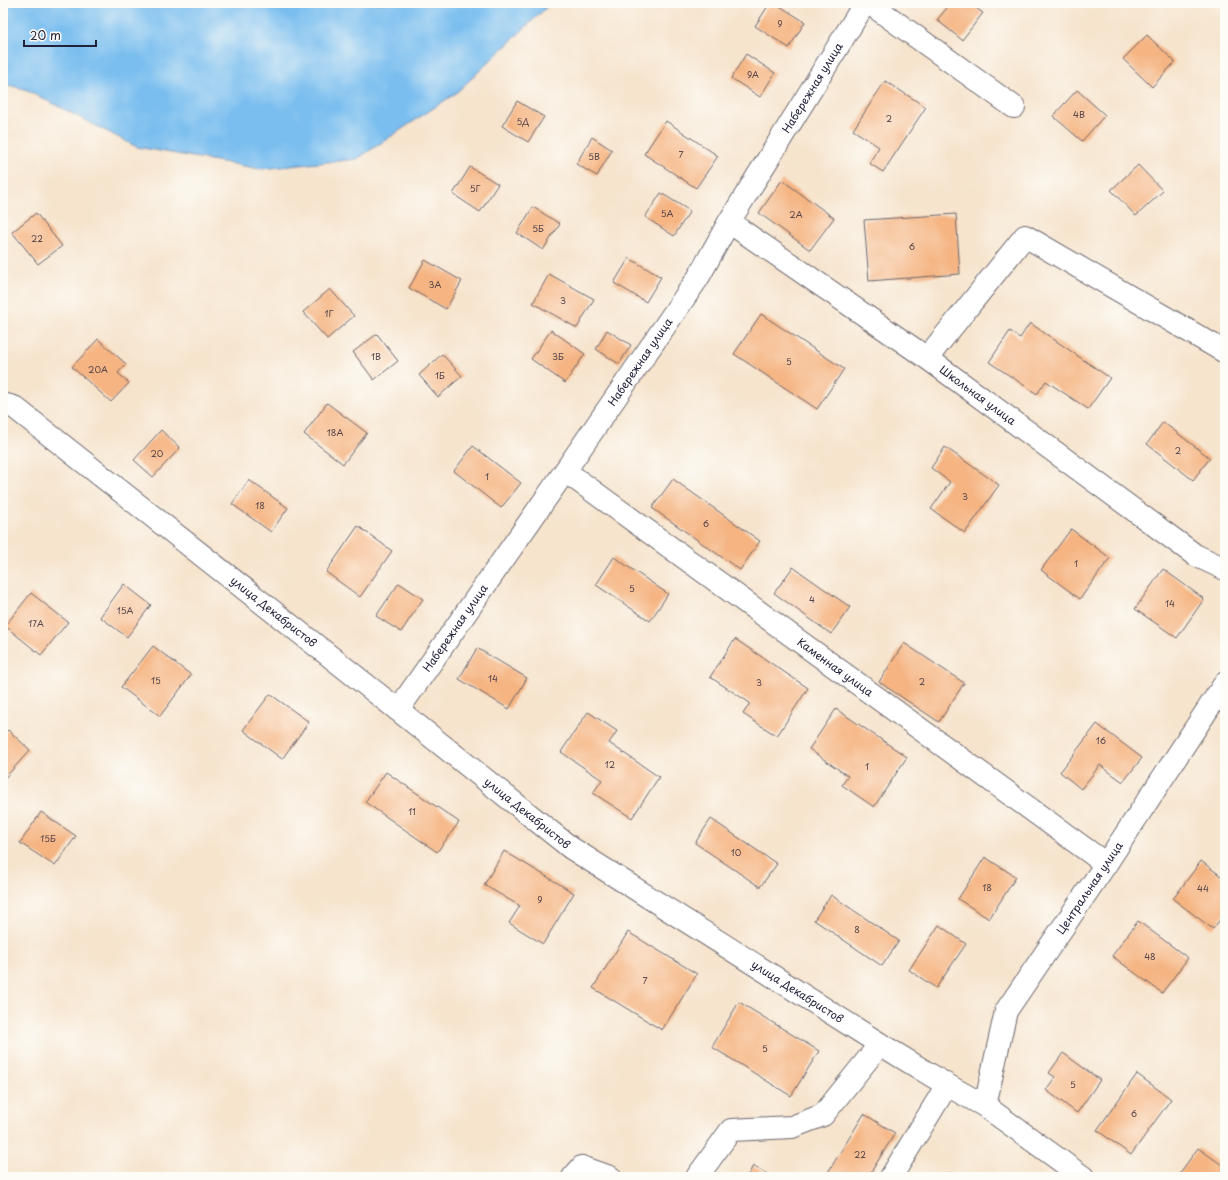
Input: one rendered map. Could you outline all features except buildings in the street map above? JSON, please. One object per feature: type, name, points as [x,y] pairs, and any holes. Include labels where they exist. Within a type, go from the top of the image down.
[{"type":"street","name":"Набережная улица","points":[[398,710],[698,278],[729,222],[865,3]]},
{"type":"street","points":[[869,3],[1014,107]]},
{"type":"street","name":"Школьная улица","points":[[729,222],[927,358],[1195,556],[1225,569]]},
{"type":"street","points":[[927,358],[1025,236],[1225,352]]},
{"type":"street","name":"улица Декабристов","points":[[3,404],[14,407],[571,848],[880,1044],[947,1085],[985,1106],[1083,1177]]},
{"type":"street","name":"Каменная улица","points":[[565,471],[1106,864]]},
{"type":"street","name":"Центральная улица","points":[[985,1106],[1006,1011],[1106,864],[1225,683]]},
{"type":"street","points":[[698,1177],[731,1130],[792,1126],[824,1115],[880,1044]]},
{"type":"street","points":[[891,1177],[947,1085]]},
{"type":"street","points":[[573,1177],[582,1167],[610,1177]]},
{"type":"water","points":[[3,3],[551,3],[456,93],[357,159],[261,169],[137,147],[25,89],[3,84]]}]
